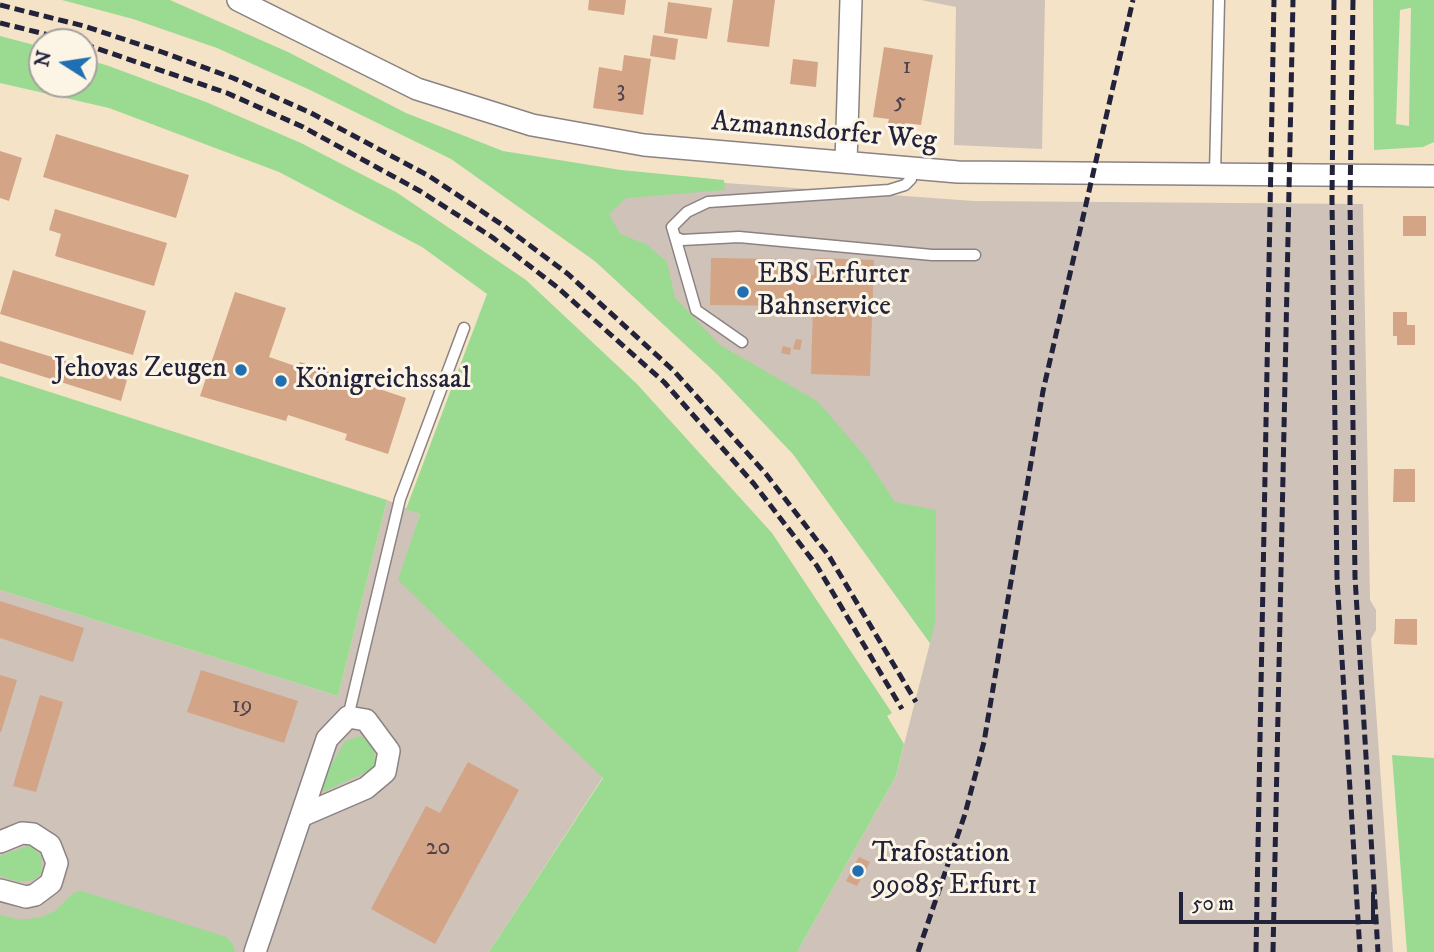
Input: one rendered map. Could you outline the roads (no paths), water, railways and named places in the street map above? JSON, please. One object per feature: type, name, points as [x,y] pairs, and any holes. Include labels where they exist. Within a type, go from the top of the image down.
[{"type":"street","name":"Azmannsdorfer Weg","points":[[238,0],[417,89],[532,125],[644,145],[972,172],[1434,176]]},
{"type":"street","points":[[846,162],[851,0]]},
{"type":"street","points":[[255,952],[327,739],[348,717],[366,720],[389,751],[385,772],[366,788],[301,816]]},
{"type":"street","points":[[0,842],[22,833],[33,834],[50,845],[57,863],[51,883],[35,895],[26,897],[0,890]]},
{"type":"lane","points":[[1214,174],[1219,0]]},
{"type":"lane","points":[[742,342],[696,310],[673,227],[687,212],[708,202],[889,190],[905,185],[911,179],[912,168]]},
{"type":"lane","points":[[675,237],[682,240],[739,237],[932,255],[975,255]]},
{"type":"lane","points":[[348,717],[400,499],[464,328]]},
{"type":"railway","points":[[918,952],[965,814],[984,742],[1043,391],[1133,0]]},
{"type":"railway","points":[[1256,952],[1274,0]]},
{"type":"railway","points":[[1273,952],[1293,0]]},
{"type":"railway","points":[[1334,0],[1332,200],[1337,578],[1360,952]]},
{"type":"railway","points":[[1353,0],[1350,200],[1355,577],[1378,952]]},
{"type":"railway","points":[[0,5],[84,26],[162,52],[233,78],[311,113],[429,176],[501,224],[568,274],[674,371],[766,474],[829,556],[916,702]]},
{"type":"railway","points":[[0,23],[28,30]]},
{"type":"railway","points":[[98,49],[227,93],[303,127],[420,191],[492,237],[557,287],[664,382],[754,484],[817,566],[902,709]]},
{"type":"place","name":"EBS Erfurter Bahnservice","points":[[743,292]]},
{"type":"place","name":"Jehovas Zeugen","points":[[241,370]]},
{"type":"place","name":"Königreichssaal","points":[[281,381]]},
{"type":"place","name":"Trafostation 99085 Erfurt 1","points":[[858,871]]}]
